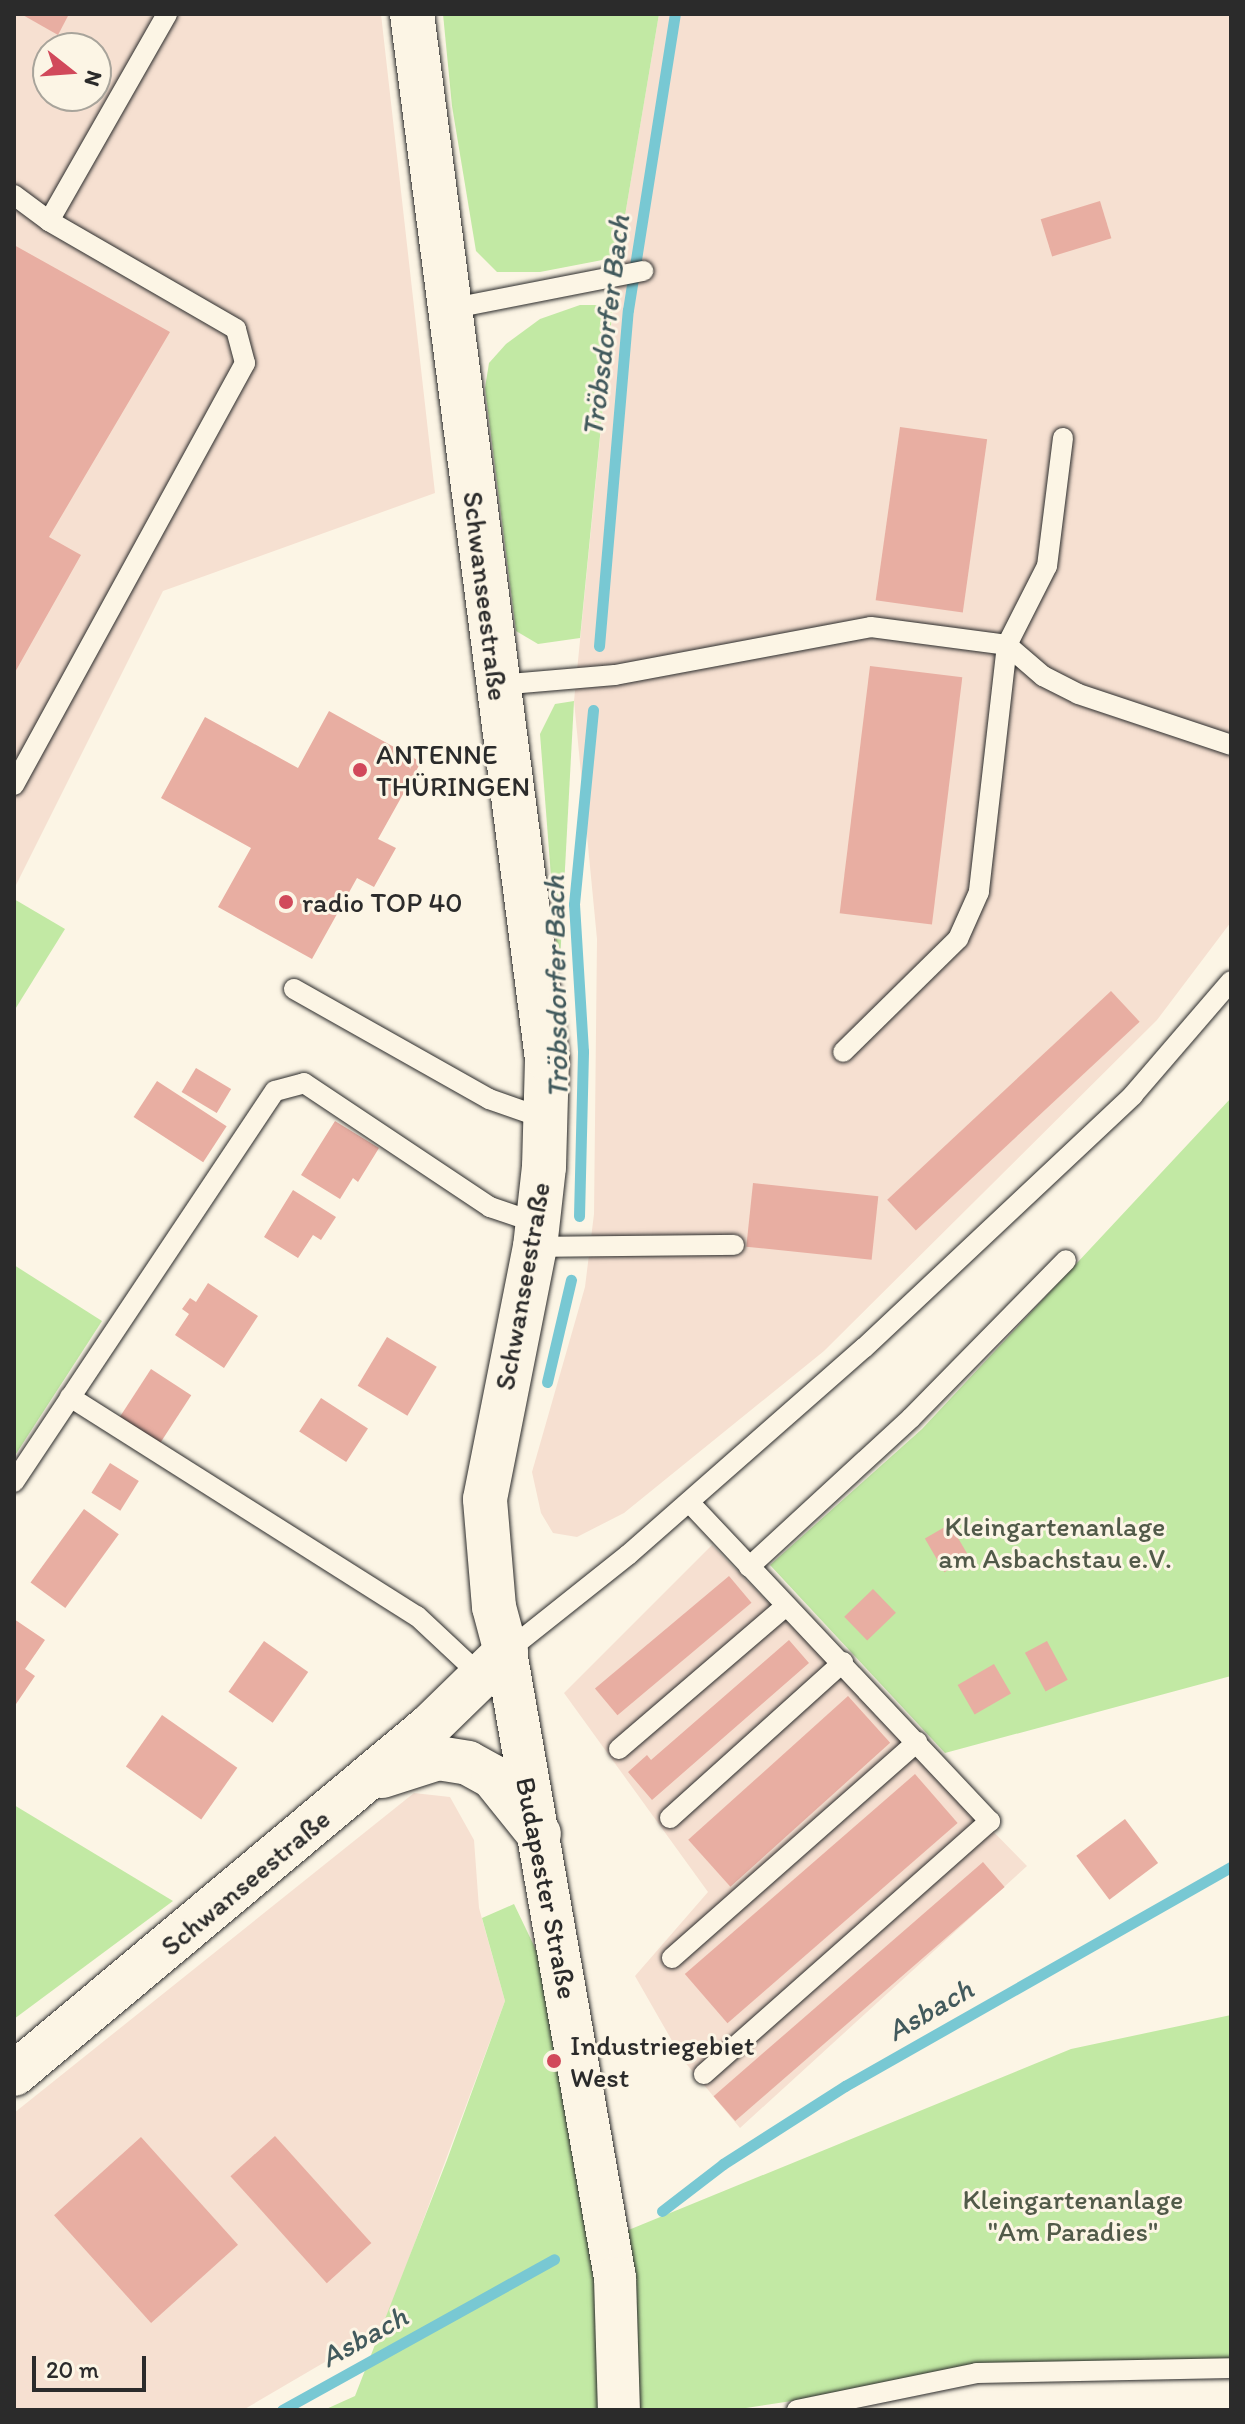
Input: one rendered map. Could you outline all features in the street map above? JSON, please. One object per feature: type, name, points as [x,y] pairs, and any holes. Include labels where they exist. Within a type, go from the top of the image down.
[{"type":"street","name":"Schwanseestraße","points":[[14,2074],[430,1726],[493,1664],[494,1607],[485,1499],[536,1235],[546,1119],[547,1059],[412,14]]},
{"type":"street","name":"Budapester Straße","points":[[493,1664],[539,1834],[615,2278],[619,2410]]},
{"type":"street","points":[[361,1783],[438,1758],[468,1763],[493,1777],[539,1834]]},
{"type":"lane","points":[[49,221],[167,14]]},
{"type":"lane","points":[[14,195],[49,221],[236,329],[245,363],[14,785]]},
{"type":"lane","points":[[449,309],[643,271]]},
{"type":"lane","points":[[843,1052],[958,939],[979,892],[1007,645],[1047,566],[1063,438]]},
{"type":"lane","points":[[498,685],[615,675],[871,627],[1007,645],[1043,676],[1078,694],[1231,745]]},
{"type":"lane","name":"Schwanseestraße","points":[[493,1664],[689,1502],[864,1348],[1133,1095],[1231,981]]},
{"type":"lane","points":[[294,989],[489,1099],[546,1119]]},
{"type":"lane","points":[[14,1482],[275,1091],[304,1083],[536,1235],[734,1245]]},
{"type":"lane","points":[[749,1567],[911,1418],[1066,1260]]},
{"type":"lane","points":[[70,1397],[493,1664]]},
{"type":"lane","points":[[689,1502],[990,1821],[704,2074]]},
{"type":"lane","points":[[619,1749],[786,1606]]},
{"type":"lane","points":[[670,1818],[843,1662]]},
{"type":"lane","points":[[672,1958],[917,1742]]},
{"type":"lane","points":[[797,2410],[977,2373],[1231,2368]]},
{"type":"shaded area","points":[[14,14],[381,14],[435,493],[163,591],[14,889]]},
{"type":"shaded area","points":[[659,14],[1231,14],[1231,922],[1157,1020],[824,1351],[624,1513],[577,1537],[553,1533],[541,1513],[532,1472],[585,1287],[594,1214],[597,939],[574,701],[618,257]]},
{"type":"shaded area","points":[[712,1545],[1027,1866],[740,2128],[683,2060],[635,1976],[708,1892],[564,1693]]},
{"type":"shaded area","points":[[414,1793],[450,1797],[474,1840],[479,1908],[505,2001],[383,2328],[243,2410],[14,2410],[14,2113]]},
{"type":"green space","points":[[443,14],[659,14],[618,257],[540,272],[497,272],[476,251],[452,106]]},
{"type":"green space","points":[[580,305],[613,305],[580,638],[538,644],[516,631],[485,388],[489,363],[506,344],[540,319]]},
{"type":"green space","points":[[574,701],[559,980],[540,734],[555,704]]},
{"type":"green space","points":[[14,899],[65,929],[14,1011]]},
{"type":"green space","name":"Kleingartenanlage am Asbachstau e.V.","points":[[1231,1098],[1231,1676],[945,1753],[770,1565],[922,1429]]},
{"type":"green space","points":[[14,1265],[102,1321],[14,1457]]},
{"type":"green space","points":[[14,1805],[173,1901],[14,2019]]},
{"type":"green space","points":[[514,1904],[550,1979],[608,2365],[603,2410],[324,2410],[355,2396],[447,2160],[505,2001],[482,1918]]},
{"type":"green space","name":"Kleingartenanlage \"Am Paradies\"","points":[[1231,2015],[1231,2369],[977,2373],[733,2410],[626,2410],[609,2238],[1071,2049]]},
{"type":"building","points":[[21,14],[69,14],[60,32],[53,32]]},
{"type":"building","points":[[1100,201],[1111,238],[1052,256],[1041,219]]},
{"type":"building","points":[[14,245],[170,332],[49,537],[81,555],[14,674]]},
{"type":"building","points":[[900,427],[987,439],[963,613],[876,600]]},
{"type":"building","points":[[870,666],[962,677],[932,924],[840,913]]},
{"type":"building","points":[[329,711],[421,762],[378,839],[396,848],[374,887],[357,878],[312,959],[218,907],[251,848],[161,798],[205,717],[298,768]]},
{"type":"building","points":[[1111,991],[1140,1022],[916,1230],[887,1200]]},
{"type":"building","points":[[196,1068],[231,1089],[217,1113],[182,1092]]},
{"type":"building","points":[[157,1081],[227,1126],[203,1162],[134,1117]]},
{"type":"building","points":[[335,1121],[379,1148],[358,1182],[353,1178],[340,1199],[301,1175]]},
{"type":"building","points":[[753,1183],[878,1196],[872,1260],[746,1247]]},
{"type":"building","points":[[293,1190],[336,1217],[321,1240],[313,1235],[298,1258],[264,1237]]},
{"type":"building","points":[[208,1283],[258,1316],[224,1368],[175,1335],[189,1314],[182,1309],[190,1298],[196,1302]]},
{"type":"building","points":[[387,1337],[437,1367],[407,1416],[358,1386]]},
{"type":"building","points":[[151,1369],[191,1395],[160,1443],[120,1417]]},
{"type":"building","points":[[321,1398],[368,1428],[346,1462],[299,1432]]},
{"type":"building","points":[[110,1463],[139,1481],[120,1511],[91,1493]]},
{"type":"building","points":[[84,1509],[119,1534],[65,1608],[31,1583]]},
{"type":"building","points":[[950,1524],[969,1558],[944,1572],[925,1538]]},
{"type":"building","points":[[729,1576],[751,1603],[617,1715],[595,1688]]},
{"type":"building","points":[[873,1589],[896,1613],[867,1641],[844,1617]]},
{"type":"building","points":[[14,1619],[45,1640],[25,1669],[35,1676],[14,1707]]},
{"type":"building","points":[[789,1640],[809,1663],[652,1800],[628,1772],[647,1755],[651,1760]]},
{"type":"building","points":[[264,1641],[308,1672],[273,1723],[228,1692]]},
{"type":"building","points":[[1047,1641],[1068,1680],[1046,1692],[1025,1653]]},
{"type":"building","points":[[994,1664],[1011,1693],[975,1714],[958,1685]]},
{"type":"building","points":[[848,1696],[890,1743],[730,1887],[688,1840]]},
{"type":"building","points":[[162,1715],[237,1768],[201,1819],[126,1767]]},
{"type":"building","points":[[915,1774],[958,1823],[727,2023],[685,1974]]},
{"type":"building","points":[[1125,1819],[1158,1863],[1109,1900],[1076,1856]]},
{"type":"building","points":[[983,1862],[1005,1887],[735,2121],[714,2096]]},
{"type":"building","points":[[275,2136],[371,2243],[327,2283],[230,2176]]},
{"type":"building","points":[[141,2137],[238,2245],[151,2323],[54,2215]]},
{"type":"waterway","name":"Tröbsdorfer Bach","points":[[599,646],[628,310],[675,14]]},
{"type":"waterway","name":"Tröbsdorfer Bach","points":[[579,1216],[583,1051],[574,904],[593,710]]},
{"type":"waterway","name":"Tröbsdorfer Bach","points":[[547,1382],[571,1280]]},
{"type":"waterway","name":"Asbach","points":[[662,2211],[723,2164],[845,2086],[1231,1867]]},
{"type":"waterway","name":"Asbach","points":[[282,2410],[554,2259]]},
{"type":"place","name":"ANTENNE THÜRINGEN","points":[[360,770]]},
{"type":"place","name":"radio TOP 40","points":[[286,902]]},
{"type":"place","name":"Industriegebiet West","points":[[554,2061]]}]
